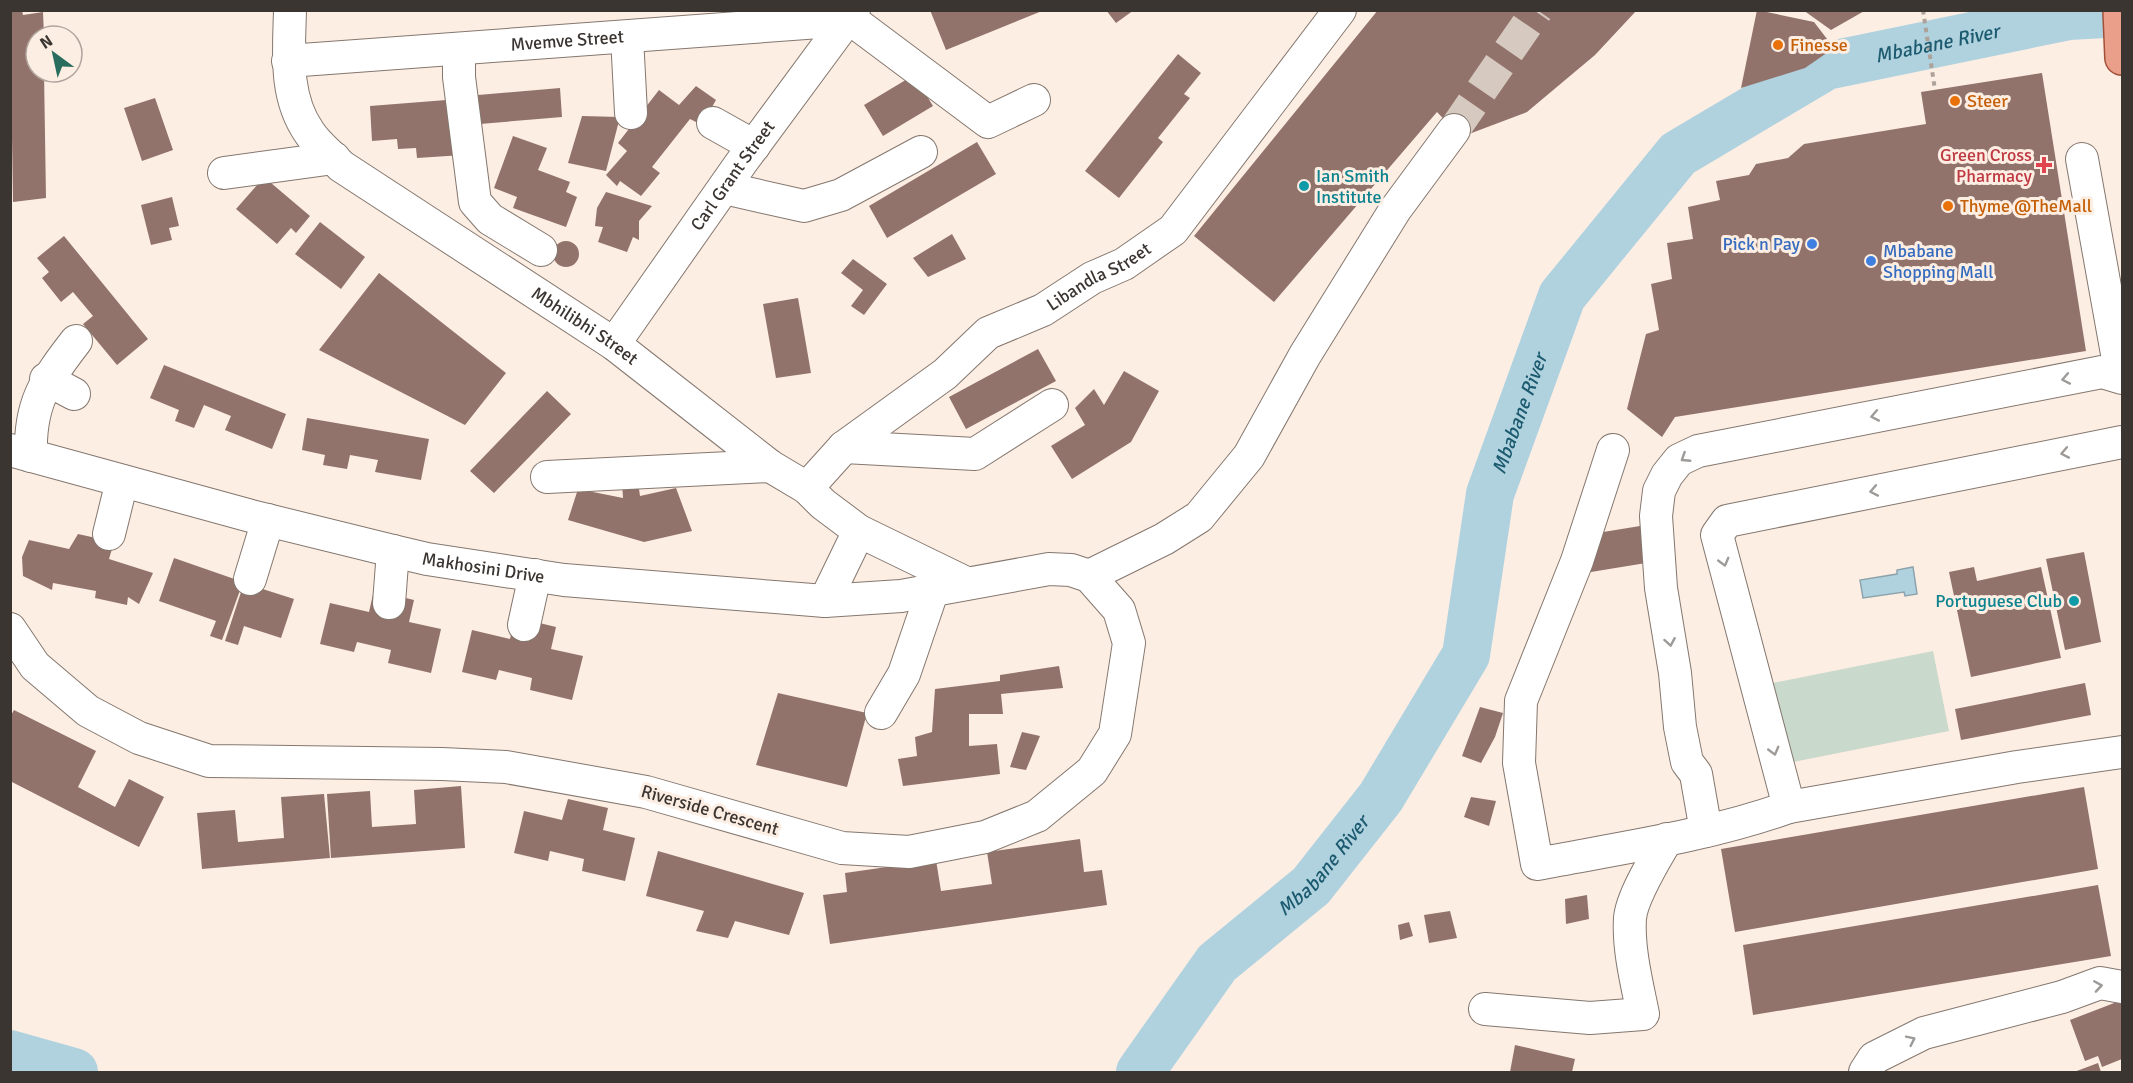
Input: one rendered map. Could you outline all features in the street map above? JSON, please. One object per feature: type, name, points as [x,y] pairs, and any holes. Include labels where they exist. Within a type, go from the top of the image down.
[{"type":"main road","points":[[2120,10],[2122,57]]},
{"type":"street","name":"Mbhilibhi Street","points":[[290,10],[288,61],[292,97],[309,133],[341,166],[614,344],[770,466],[807,488],[823,504],[859,531],[966,583]]},
{"type":"street","name":"Libandla Street","points":[[807,488],[844,447],[945,374],[988,333],[1043,310],[1092,278],[1124,264],[1173,230],[1340,10]]},
{"type":"street","name":"Mvemve Street","points":[[288,61],[627,37],[670,22],[850,16]]},
{"type":"street","points":[[850,16],[988,122],[1034,100]]},
{"type":"street","name":"Carl Grant Street","points":[[614,344],[754,146],[850,16]]},
{"type":"street","points":[[627,37],[631,112]]},
{"type":"street","points":[[459,50],[459,77],[475,202],[490,219],[541,250]]},
{"type":"street","points":[[713,123],[754,146]]},
{"type":"street","points":[[966,583],[1049,569],[1071,570],[1089,576],[1164,539],[1198,517],[1249,456],[1305,355],[1377,239],[1454,130]]},
{"type":"street","points":[[724,188],[804,206],[841,195],[921,152]]},
{"type":"street","points":[[224,174],[334,158]]},
{"type":"street","points":[[1706,831],[1696,774],[1687,762],[1680,727],[1676,673],[1660,588],[1656,516],[1659,491],[1679,460],[1698,451],[2102,372],[2122,377],[2082,159]]},
{"type":"street","points":[[21,453],[46,379],[76,341]]},
{"type":"street","points":[[46,379],[74,394]]},
{"type":"street","points":[[844,447],[975,454],[1052,405]]},
{"type":"street","points":[[1789,807],[1717,535],[1727,521],[2122,442]]},
{"type":"street","points":[[1613,450],[1576,561],[1521,701],[1519,763],[1537,864],[1706,831],[1756,819],[1789,807],[2017,767],[2122,752]]},
{"type":"street","name":"Makhosini Drive","points":[[21,453],[268,520],[393,551],[534,575],[724,595],[825,601],[901,596],[966,583]]},
{"type":"street","points":[[547,477],[770,466]]},
{"type":"street","points":[[109,534],[122,481]]},
{"type":"street","points":[[250,579],[268,520]]},
{"type":"street","points":[[825,601],[859,531]]},
{"type":"street","points":[[390,603],[393,551]]},
{"type":"street","points":[[524,626],[534,575]]},
{"type":"street","name":"Riverside Crescent","points":[[10,629],[35,666],[88,711],[139,738],[209,761],[506,767],[646,792],[842,848],[909,852],[985,837],[1037,816],[1092,771],[1115,734],[1129,643],[1119,610],[1089,576]]},
{"type":"street","points":[[881,713],[904,674],[933,589]]},
{"type":"street","points":[[1485,1009],[1590,1018],[1643,1014],[1635,972],[1630,916],[1648,871],[1667,838]]},
{"type":"street","points":[[1865,1072],[1874,1058],[1924,1033],[2062,997],[2100,983],[2122,987]]},
{"type":"path","points":[[1923,12],[1935,90]]},
{"type":"green space","points":[[1933,651],[1949,731],[1783,764],[1768,684]]},
{"type":"water","points":[[1913,567],[1917,594],[1905,596],[1904,592],[1863,598],[1860,580],[1897,574],[1897,570]]},
{"type":"building","points":[[10,10],[22,10],[23,15],[43,12],[44,24],[24,24],[24,84],[44,84],[46,198],[13,202]]},
{"type":"building","points":[[930,10],[1042,10],[1042,11],[946,50]]},
{"type":"building","points":[[1106,10],[1134,10],[1116,23]]},
{"type":"building","name":"Ian Smith Institute","points":[[1378,10],[1637,10],[1595,55],[1527,112],[1461,137],[1437,112],[1274,302],[1194,236]]},
{"type":"building","points":[[1757,10],[1814,22],[1834,48],[1805,68],[1741,88]]},
{"type":"building","points":[[1803,10],[1866,10],[1831,30]]},
{"type":"building","points":[[1178,54],[1201,73],[1184,94],[1190,98],[1158,138],[1163,142],[1119,198],[1085,171]]},
{"type":"building","name":"Mbabane Shopping Mall","points":[[2042,73],[2086,351],[1675,417],[1662,437],[1627,409],[1646,334],[1659,330],[1651,284],[1672,279],[1667,243],[1693,239],[1688,207],[1720,200],[1716,181],[1749,175],[1756,164],[1788,158],[1804,144],[1926,124],[1921,92]]},
{"type":"building","points":[[914,75],[933,106],[883,136],[864,105]]},
{"type":"building","points":[[696,86],[716,100],[702,125],[690,119],[652,167],[660,173],[641,196],[620,181],[617,186],[606,175],[627,151],[618,143],[659,90],[679,105]]},
{"type":"building","points":[[560,88],[562,117],[480,124],[478,95]]},
{"type":"building","points":[[155,98],[173,150],[142,161],[124,108]]},
{"type":"building","points":[[459,99],[463,155],[417,158],[416,148],[398,149],[397,139],[372,141],[370,106]]},
{"type":"building","points":[[582,116],[620,117],[606,171],[568,163]]},
{"type":"building","points":[[513,136],[547,148],[538,170],[570,182],[566,192],[577,197],[566,227],[513,208],[517,197],[494,188]]},
{"type":"building","points":[[977,142],[996,174],[887,238],[869,206]]},
{"type":"building","points":[[264,177],[310,216],[296,233],[291,228],[277,244],[236,209]]},
{"type":"building","points":[[606,192],[652,206],[639,221],[639,240],[633,237],[627,252],[598,242],[603,227],[595,226],[597,208]]},
{"type":"building","points":[[172,197],[179,226],[169,228],[172,240],[151,245],[141,205]]},
{"type":"building","points":[[320,222],[365,257],[341,289],[295,254]]},
{"type":"building","points":[[952,234],[966,259],[928,277],[913,258]]},
{"type":"building","points":[[64,236],[148,339],[117,365],[83,324],[93,316],[73,292],[61,302],[42,278],[49,272],[37,258]]},
{"type":"building","points":[[566,241],[576,244],[579,254],[576,264],[566,267],[556,264],[553,254],[556,244]]},
{"type":"building","points":[[853,259],[887,284],[864,315],[851,306],[863,290],[841,273]]},
{"type":"building","points":[[379,273],[506,373],[465,425],[319,350]]},
{"type":"building","points":[[798,298],[811,373],[776,378],[763,304]]},
{"type":"building","points":[[1038,349],[1056,381],[966,429],[949,397]]},
{"type":"building","points":[[164,365],[286,414],[272,449],[225,430],[231,416],[204,405],[194,428],[175,421],[179,410],[150,398]]},
{"type":"building","points":[[1124,371],[1159,391],[1131,442],[1072,479],[1051,446],[1085,425],[1075,408],[1094,389],[1104,405]]},
{"type":"building","points":[[547,391],[571,414],[494,493],[470,471]]},
{"type":"building","points":[[307,418],[429,439],[421,480],[375,472],[378,460],[350,455],[347,469],[323,465],[325,455],[302,450]]},
{"type":"building","points":[[638,482],[640,496],[676,488],[692,531],[644,542],[568,520],[578,489],[623,498],[622,483]]},
{"type":"building","points":[[1640,526],[1646,563],[1591,572],[1585,535]]},
{"type":"building","points":[[78,534],[114,542],[109,559],[153,573],[139,604],[128,597],[127,605],[95,598],[96,591],[53,583],[52,590],[23,576],[22,557],[29,540],[69,549]]},
{"type":"building","name":"Portuguese Club","points":[[2084,552],[2101,642],[2065,650],[2046,559]]},
{"type":"building","points":[[174,558],[243,582],[222,640],[210,636],[216,621],[159,601]]},
{"type":"building","points":[[1974,567],[1977,581],[2041,567],[2061,658],[1971,677],[1949,572]]},
{"type":"building","points":[[244,583],[294,599],[281,638],[244,626],[238,645],[225,641]]},
{"type":"building","points":[[374,590],[414,600],[409,622],[441,629],[431,673],[388,663],[391,650],[357,642],[354,652],[320,644],[330,603],[369,612]]},
{"type":"building","points":[[515,617],[556,627],[551,649],[583,656],[572,700],[530,690],[532,678],[499,670],[496,680],[462,672],[472,630],[510,639]]},
{"type":"building","points":[[1059,666],[1063,688],[1001,694],[1003,714],[969,714],[969,746],[997,744],[1000,774],[903,786],[898,759],[917,756],[915,737],[932,732],[935,689],[1000,681],[1000,675]]},
{"type":"building","points":[[2085,683],[2091,715],[1961,740],[1955,709]]},
{"type":"building","points":[[778,693],[867,713],[847,787],[756,765]]},
{"type":"building","points":[[1480,707],[1503,713],[1495,737],[1481,763],[1462,756]]},
{"type":"building","points":[[14,710],[96,751],[78,787],[115,807],[129,779],[164,797],[139,847],[10,781],[10,717]]},
{"type":"building","points":[[1022,732],[1040,736],[1026,770],[1010,767]]},
{"type":"building","points":[[461,786],[465,848],[331,858],[327,794],[370,791],[372,827],[416,824],[414,790]]},
{"type":"building","points":[[2084,787],[2098,869],[1735,932],[1721,849]]},
{"type":"building","points":[[324,794],[330,858],[202,869],[197,813],[235,810],[238,842],[284,838],[281,797]]},
{"type":"building","points":[[1471,797],[1496,801],[1489,826],[1464,817]]},
{"type":"building","points":[[568,799],[608,808],[603,830],[635,838],[625,881],[582,871],[584,859],[550,851],[548,861],[514,853],[524,811],[562,820]]},
{"type":"building","points":[[1080,839],[1084,872],[1102,870],[1107,905],[830,944],[823,895],[847,892],[845,873],[936,860],[941,891],[992,884],[987,852]]},
{"type":"building","points":[[658,851],[804,893],[789,935],[735,921],[728,938],[696,931],[704,911],[646,896]]},
{"type":"building","points":[[2098,885],[2111,956],[1753,1015],[1743,945]]},
{"type":"building","points":[[1587,895],[1589,919],[1566,924],[1565,899]]},
{"type":"building","points":[[1450,911],[1457,938],[1429,943],[1424,915]]},
{"type":"building","points":[[1409,922],[1413,936],[1400,940],[1398,925]]},
{"type":"building","points":[[2122,1000],[2122,1059],[2102,1067],[2098,1056],[2085,1061],[2070,1020]]},
{"type":"building","points":[[1515,1045],[1575,1059],[1572,1072],[1510,1072]]},
{"type":"building","points":[[2098,1063],[2101,1072],[2074,1072]]},
{"type":"waterway","name":"Mbabane River","points":[[1140,1072],[1217,963],[1311,886],[1381,797],[1466,655],[1490,494],[1562,296],[1678,154],[1826,66],[2069,16],[2122,13]]},
{"type":"waterway","name":"Mbabane River","points":[[10,1054],[74,1072]]},
{"type":"tunnel","points":[[1454,130],[1537,10]]},
{"type":"place","name":"Finesse","points":[[1778,45]]},
{"type":"place","name":"Steer","points":[[1955,101]]},
{"type":"place","name":"Green Cross Pharmacy","points":[[2044,165]]},
{"type":"place","name":"Ian Smith Institute","points":[[1304,186]]},
{"type":"place","name":"Thyme @TheMall","points":[[1948,206]]},
{"type":"place","name":"Pick n Pay","points":[[1812,244]]},
{"type":"place","name":"Mbabane Shopping Mall","points":[[1871,261]]},
{"type":"place","name":"Portuguese Club","points":[[2074,601]]}]
